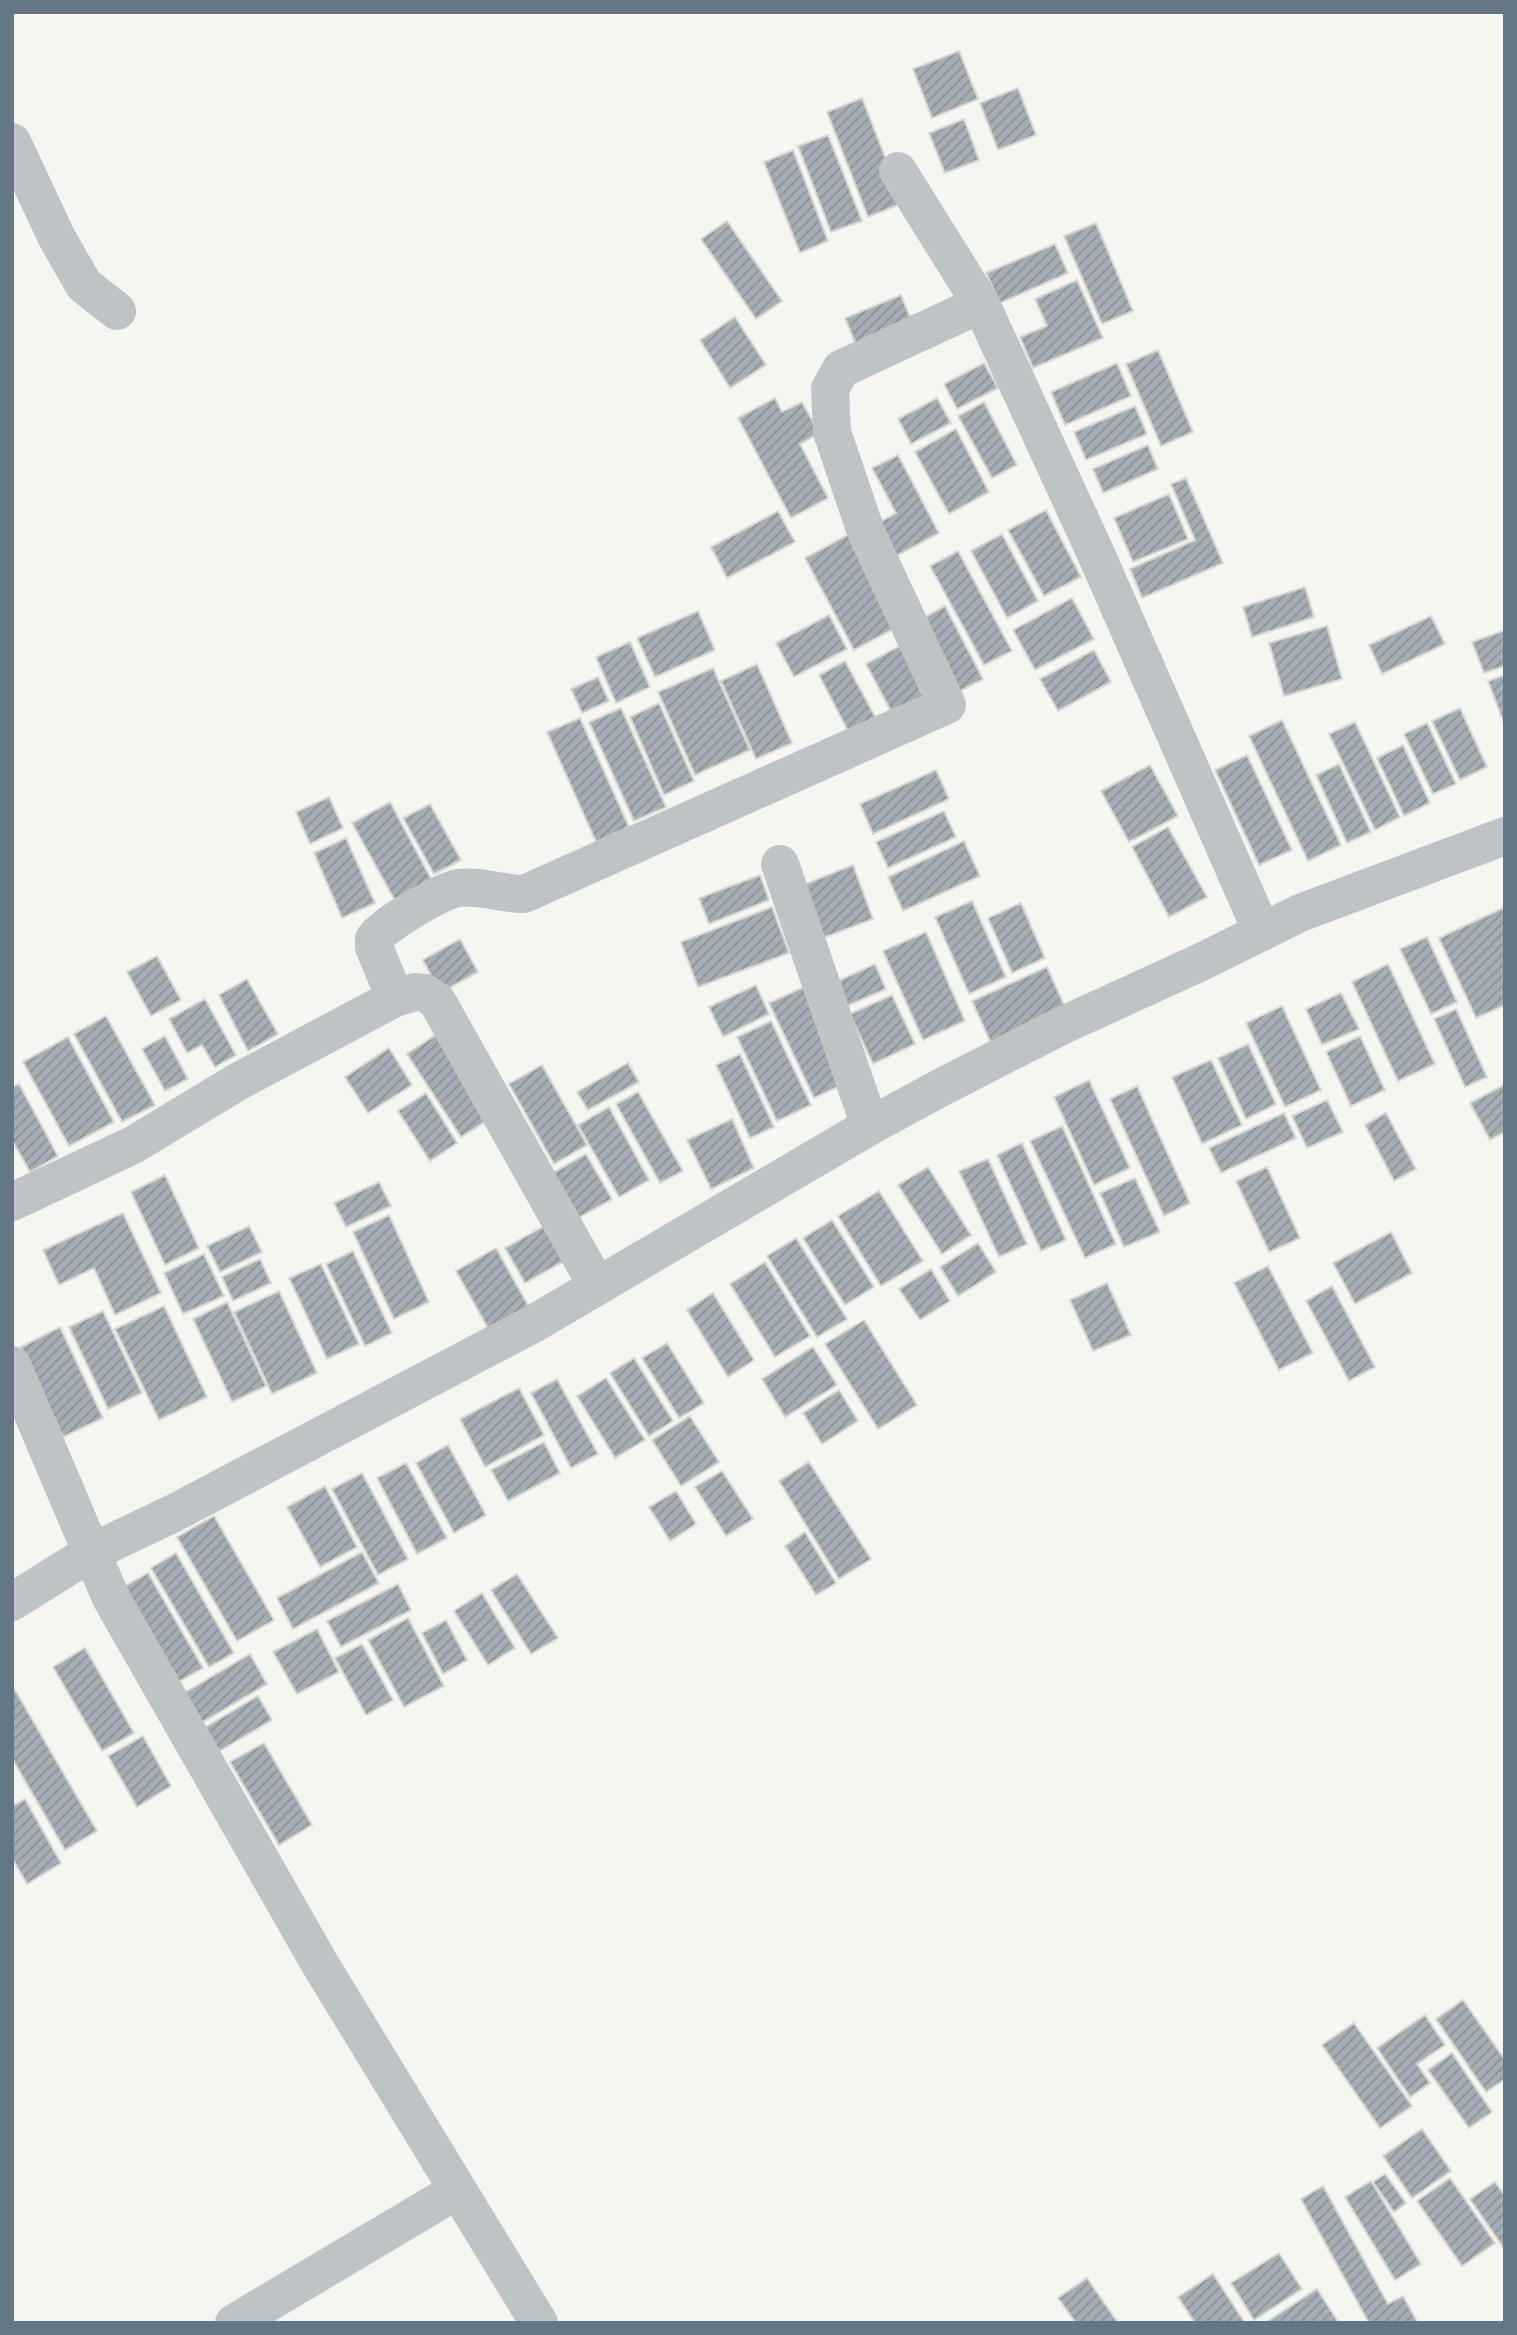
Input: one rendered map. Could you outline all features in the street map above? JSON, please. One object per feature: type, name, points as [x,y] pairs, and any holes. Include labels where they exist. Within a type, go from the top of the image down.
[{"type":"street","points":[[12,142],[57,238],[84,285],[117,311]]},
{"type":"street","points":[[898,171],[981,304],[1102,566],[1262,932]]},
{"type":"street","points":[[395,998],[374,947],[374,939],[432,899],[457,888],[484,888],[503,894],[524,894],[947,705],[866,531],[854,489],[832,432],[830,389],[841,369],[981,304]]},
{"type":"street","points":[[12,1602],[90,1553],[174,1513],[533,1324],[596,1284],[870,1126],[1059,1027],[1300,913],[1505,836]]},
{"type":"street","points":[[779,864],[870,1126]]},
{"type":"street","points":[[12,1202],[133,1145],[240,1082],[395,998],[415,992],[425,993],[437,1001],[475,1064],[596,1284]]},
{"type":"street","points":[[12,1365],[111,1598],[320,1964],[456,2191],[539,2323]]},
{"type":"street","points":[[234,2323],[456,2191]]},
{"type":"building","points":[[959,51],[978,99],[932,118],[913,69]]},
{"type":"building","points":[[1018,88],[1036,135],[998,150],[980,103]]},
{"type":"building","points":[[862,98],[903,203],[868,217],[827,112]]},
{"type":"building","points":[[964,119],[979,160],[945,173],[929,133]]},
{"type":"building","points":[[828,135],[862,221],[831,232],[798,146]]},
{"type":"building","points":[[793,150],[828,241],[800,253],[764,162]]},
{"type":"building","points":[[727,221],[782,301],[756,319],[701,239]]},
{"type":"building","points":[[1096,223],[1133,311],[1102,324],[1064,236]]},
{"type":"building","points":[[1055,244],[1068,273],[1000,303],[986,273]]},
{"type":"building","points":[[1077,280],[1103,338],[1033,368],[1020,337],[1047,326],[1035,299]]},
{"type":"building","points":[[901,295],[912,322],[856,345],[845,318]]},
{"type":"building","points":[[735,317],[766,365],[730,388],[700,340]]},
{"type":"building","points":[[1158,350],[1193,432],[1161,446],[1126,364]]},
{"type":"building","points":[[984,363],[998,388],[957,409],[944,384]]},
{"type":"building","points":[[1117,363],[1131,396],[1065,425],[1051,392]]},
{"type":"building","points":[[775,398],[782,412],[802,402],[819,433],[800,444],[828,498],[791,518],[738,418]]},
{"type":"building","points":[[937,398],[951,423],[911,444],[898,419]]},
{"type":"building","points":[[984,402],[1017,465],[992,478],[958,416]]},
{"type":"building","points":[[1135,406],[1147,434],[1086,460],[1074,432]]},
{"type":"building","points":[[956,429],[989,492],[949,514],[915,452]]},
{"type":"building","points":[[1148,445],[1158,469],[1103,493],[1093,469]]},
{"type":"building","points":[[898,455],[939,533],[889,560],[871,527],[896,513],[872,468]]},
{"type":"building","points":[[1186,478],[1223,563],[1142,598],[1130,569],[1195,540],[1171,484]]},
{"type":"building","points":[[1169,494],[1188,539],[1133,562],[1114,518]]},
{"type":"building","points":[[1046,510],[1081,577],[1044,596],[1008,530]]},
{"type":"building","points":[[778,511],[795,542],[727,578],[711,547]]},
{"type":"building","points":[[851,533],[901,625],[854,650],[805,558]]},
{"type":"building","points":[[1002,534],[1038,601],[1007,618],[971,551]]},
{"type":"building","points":[[958,551],[1012,651],[984,665],[930,566]]},
{"type":"building","points":[[1305,587],[1314,617],[1252,637],[1243,607]]},
{"type":"building","points":[[1072,598],[1094,639],[1035,670],[1013,630]]},
{"type":"building","points":[[945,606],[983,679],[953,695],[915,623]]},
{"type":"building","points":[[698,611],[715,650],[655,677],[637,638]]},
{"type":"building","points":[[829,615],[847,649],[794,677],[776,643]]},
{"type":"building","points":[[1431,616],[1445,644],[1382,674],[1369,645]]},
{"type":"building","points":[[1327,626],[1342,679],[1284,696],[1269,643]]},
{"type":"building","points":[[1505,630],[1505,666],[1484,673],[1472,642]]},
{"type":"building","points":[[630,642],[650,687],[616,703],[596,657]]},
{"type":"building","points":[[907,642],[936,697],[895,719],[866,664]]},
{"type":"building","points":[[1094,650],[1111,682],[1058,711],[1040,679]]},
{"type":"building","points":[[845,661],[878,722],[851,737],[819,675]]},
{"type":"building","points":[[757,664],[792,743],[756,759],[721,681]]},
{"type":"building","points":[[713,668],[750,750],[695,775],[658,692]]},
{"type":"building","points":[[1505,675],[1505,726],[1488,681]]},
{"type":"building","points":[[598,677],[609,701],[582,713],[571,689]]},
{"type":"building","points":[[659,703],[694,781],[664,795],[630,717]]},
{"type":"building","points":[[621,708],[666,807],[634,821],[589,722]]},
{"type":"building","points":[[1460,708],[1487,767],[1460,780],[1432,721]]},
{"type":"building","points":[[580,718],[629,827],[596,842],[547,732]]},
{"type":"building","points":[[1282,720],[1341,845],[1308,861],[1249,736]]},
{"type":"building","points":[[1355,722],[1400,817],[1375,830],[1329,734]]},
{"type":"building","points":[[1427,723],[1456,784],[1433,794],[1404,734]]},
{"type":"building","points":[[1403,745],[1430,803],[1404,816],[1377,758]]},
{"type":"building","points":[[1247,755],[1292,850],[1259,865],[1215,770]]},
{"type":"building","points":[[1339,764],[1371,832],[1347,843],[1316,775]]},
{"type":"building","points":[[1150,765],[1178,816],[1129,842],[1101,791]]},
{"type":"building","points":[[936,770],[949,799],[873,834],[860,804]]},
{"type":"building","points":[[329,797],[343,828],[310,844],[296,812]]},
{"type":"building","points":[[390,802],[435,886],[398,906],[352,823]]},
{"type":"building","points":[[430,804],[461,860],[434,874],[403,818]]},
{"type":"building","points":[[944,811],[956,837],[888,868],[876,842]]},
{"type":"building","points":[[1168,827],[1207,897],[1169,917],[1132,847]]},
{"type":"building","points":[[346,838],[375,903],[342,918],[314,853]]},
{"type":"building","points":[[964,841],[980,876],[903,911],[888,877]]},
{"type":"building","points":[[853,865],[873,919],[815,941],[795,888]]},
{"type":"building","points":[[760,875],[769,900],[709,924],[699,898]]},
{"type":"building","points":[[972,901],[1006,977],[969,994],[935,917]]},
{"type":"building","points":[[1021,903],[1045,958],[1012,973],[988,918]]},
{"type":"building","points":[[772,907],[789,953],[698,987],[681,942]]},
{"type":"building","points":[[1505,907],[1505,1005],[1476,1018],[1439,938]]},
{"type":"building","points":[[926,932],[965,1021],[923,1040],[883,951]]},
{"type":"building","points":[[1427,937],[1457,1002],[1431,1014],[1400,949]]},
{"type":"building","points":[[460,939],[478,972],[440,993],[423,960]]},
{"type":"building","points":[[157,956],[181,1000],[151,1016],[127,972]]},
{"type":"building","points":[[875,964],[886,989],[840,1009],[829,985]]},
{"type":"building","points":[[1388,964],[1435,1064],[1398,1081],[1352,982]]},
{"type":"building","points":[[1047,967],[1069,1016],[994,1050],[972,1001]]},
{"type":"building","points":[[247,979],[278,1034],[248,1051],[219,995]]},
{"type":"building","points":[[756,985],[769,1014],[723,1037],[709,1007]]},
{"type":"building","points":[[804,987],[848,1082],[814,1098],[769,1003]]},
{"type":"building","points":[[1341,993],[1359,1029],[1322,1045],[1306,1009]]},
{"type":"building","points":[[892,995],[915,1044],[873,1064],[850,1014]]},
{"type":"building","points":[[205,999],[236,1055],[215,1067],[202,1045],[187,1053],[169,1019]]},
{"type":"building","points":[[1282,1006],[1321,1090],[1285,1107],[1246,1023]]},
{"type":"building","points":[[1456,1009],[1487,1077],[1465,1087],[1434,1019]]},
{"type":"building","points":[[106,1016],[155,1105],[122,1122],[74,1034]]},
{"type":"building","points":[[771,1021],[811,1105],[777,1121],[737,1037]]},
{"type":"building","points":[[440,1032],[494,1116],[461,1137],[407,1054]]},
{"type":"building","points":[[165,1036],[188,1079],[165,1091],[142,1049]]},
{"type":"building","points":[[1360,1036],[1385,1090],[1351,1106],[1326,1052]]},
{"type":"building","points":[[68,1037],[114,1122],[69,1146],[23,1062]]},
{"type":"building","points":[[1248,1044],[1276,1104],[1246,1119],[1218,1058]]},
{"type":"building","points":[[389,1048],[412,1085],[368,1113],[345,1077]]},
{"type":"building","points":[[740,1054],[774,1127],[750,1138],[716,1065]]},
{"type":"building","points":[[1211,1060],[1242,1125],[1202,1144],[1172,1077]]},
{"type":"building","points":[[628,1063],[639,1082],[588,1110],[577,1092]]},
{"type":"building","points":[[542,1065],[587,1145],[554,1164],[509,1084]]},
{"type":"building","points":[[1089,1080],[1130,1168],[1094,1185],[1054,1097]]},
{"type":"building","points":[[19,1084],[58,1156],[30,1172],[12,1140],[12,1088]]},
{"type":"building","points":[[1504,1085],[1505,1132],[1490,1140],[1470,1103]]},
{"type":"building","points":[[1137,1086],[1190,1203],[1164,1216],[1110,1099]]},
{"type":"building","points":[[638,1092],[683,1171],[660,1183],[616,1104]]},
{"type":"building","points":[[426,1093],[457,1143],[430,1161],[398,1111]]},
{"type":"building","points":[[1327,1100],[1343,1132],[1307,1148],[1292,1116]]},
{"type":"building","points":[[609,1107],[649,1180],[619,1197],[578,1125]]},
{"type":"building","points":[[1284,1113],[1296,1138],[1221,1173],[1209,1148]]},
{"type":"building","points":[[1386,1113],[1416,1169],[1394,1181],[1365,1125]]},
{"type":"building","points":[[732,1119],[754,1168],[711,1189],[687,1140]]},
{"type":"building","points":[[1062,1126],[1116,1244],[1085,1258],[1030,1141]]},
{"type":"building","points":[[1022,1143],[1066,1240],[1041,1251],[997,1155]]},
{"type":"building","points":[[586,1154],[612,1199],[578,1218],[553,1173]]},
{"type":"building","points":[[988,1159],[1027,1244],[999,1257],[959,1171]]},
{"type":"building","points":[[928,1167],[971,1235],[942,1254],[898,1185]]},
{"type":"building","points":[[1267,1167],[1300,1238],[1269,1252],[1236,1181]]},
{"type":"building","points":[[165,1175],[199,1248],[165,1265],[131,1192]]},
{"type":"building","points":[[1135,1178],[1160,1232],[1124,1247],[1100,1193]]},
{"type":"building","points":[[379,1182],[391,1206],[346,1227],[334,1203]]},
{"type":"building","points":[[879,1191],[923,1261],[881,1286],[838,1216]]},
{"type":"building","points":[[123,1213],[161,1293],[115,1315],[94,1268],[59,1285],[43,1250]]},
{"type":"building","points":[[389,1215],[429,1302],[394,1319],[353,1232]]},
{"type":"building","points":[[832,1220],[874,1287],[845,1305],[803,1238]]},
{"type":"building","points":[[553,1221],[573,1256],[525,1283],[505,1248]]},
{"type":"building","points":[[249,1226],[262,1252],[220,1272],[207,1246]]},
{"type":"building","points":[[1391,1232],[1412,1273],[1355,1304],[1333,1263]]},
{"type":"building","points":[[796,1238],[847,1319],[817,1337],[767,1256]]},
{"type":"building","points":[[978,1243],[996,1272],[958,1296],[940,1267]]},
{"type":"building","points":[[496,1248],[529,1307],[489,1330],[456,1271]]},
{"type":"building","points":[[353,1251],[392,1333],[365,1346],[326,1264]]},
{"type":"building","points":[[204,1254],[224,1296],[183,1314],[164,1273]]},
{"type":"building","points":[[260,1259],[271,1283],[233,1301],[222,1277]]},
{"type":"building","points":[[765,1262],[810,1336],[775,1357],[730,1284]]},
{"type":"building","points":[[321,1264],[359,1344],[327,1359],[289,1278]]},
{"type":"building","points":[[1268,1266],[1313,1353],[1279,1370],[1234,1283]]},
{"type":"building","points":[[931,1269],[950,1301],[920,1320],[899,1289]]},
{"type":"building","points":[[1107,1283],[1131,1335],[1093,1351],[1070,1300]]},
{"type":"building","points":[[1332,1286],[1375,1367],[1349,1381],[1306,1301]]},
{"type":"building","points":[[279,1291],[317,1373],[272,1394],[234,1312]]},
{"type":"building","points":[[713,1293],[754,1360],[728,1377],[687,1310]]},
{"type":"building","points":[[227,1302],[266,1386],[232,1402],[193,1319]]},
{"type":"building","points":[[164,1306],[207,1397],[159,1420],[115,1329]]},
{"type":"building","points":[[103,1311],[142,1393],[108,1409],[69,1327]]},
{"type":"building","points":[[864,1320],[917,1405],[878,1429],[825,1344]]},
{"type":"building","points":[[60,1327],[103,1418],[63,1437],[21,1347]]},
{"type":"building","points":[[667,1343],[704,1403],[679,1418],[642,1358]]},
{"type":"building","points":[[813,1347],[837,1385],[785,1417],[762,1379]]},
{"type":"building","points":[[634,1358],[673,1421],[649,1436],[610,1373]]},
{"type":"building","points":[[606,1378],[645,1440],[615,1458],[577,1396]]},
{"type":"building","points":[[557,1379],[598,1454],[571,1468],[531,1393]]},
{"type":"building","points":[[519,1388],[544,1435],[485,1467],[460,1419]]},
{"type":"building","points":[[839,1390],[858,1421],[822,1444],[803,1413]]},
{"type":"building","points":[[690,1416],[719,1462],[681,1486],[652,1440]]},
{"type":"building","points":[[544,1442],[560,1473],[508,1501],[491,1470]]},
{"type":"building","points":[[448,1445],[486,1515],[454,1533],[416,1463]]},
{"type":"building","points":[[809,1462],[871,1559],[839,1579],[779,1481]]},
{"type":"building","points":[[406,1463],[447,1538],[417,1554],[377,1478]]},
{"type":"building","points":[[722,1471],[753,1519],[726,1536],[695,1487]]},
{"type":"building","points":[[362,1473],[408,1559],[378,1575],[332,1489]]},
{"type":"building","points":[[325,1486],[357,1547],[320,1567],[287,1507]]},
{"type":"building","points":[[676,1491],[696,1524],[670,1541],[649,1507]]},
{"type":"building","points":[[214,1516],[274,1620],[237,1641],[177,1537]]},
{"type":"building","points":[[805,1532],[836,1583],[816,1595],[785,1546]]},
{"type":"building","points":[[362,1552],[379,1583],[293,1629],[277,1598]]},
{"type":"building","points":[[176,1553],[234,1653],[209,1667],[151,1568]]},
{"type":"building","points":[[148,1573],[203,1668],[173,1685],[118,1590]]},
{"type":"building","points":[[517,1574],[558,1638],[531,1654],[491,1590]]},
{"type":"building","points":[[398,1584],[411,1610],[341,1647],[327,1621]]},
{"type":"building","points":[[482,1593],[515,1648],[488,1665],[454,1611]]},
{"type":"building","points":[[408,1618],[444,1686],[404,1707],[368,1640]]},
{"type":"building","points":[[446,1620],[467,1660],[443,1674],[422,1633]]},
{"type":"building","points":[[317,1629],[339,1672],[297,1694],[273,1652]]},
{"type":"building","points":[[362,1644],[393,1700],[366,1715],[335,1658]]},
{"type":"building","points":[[85,1648],[134,1733],[102,1751],[53,1667]]},
{"type":"building","points":[[250,1654],[267,1684],[196,1726],[179,1696]]},
{"type":"building","points":[[12,1685],[97,1831],[65,1850],[12,1758]]},
{"type":"building","points":[[258,1696],[272,1720],[218,1752],[204,1728]]},
{"type":"building","points":[[143,1736],[171,1786],[137,1807],[108,1756]]},
{"type":"building","points":[[264,1743],[312,1825],[279,1845],[230,1762]]},
{"type":"building","points":[[25,1799],[61,1863],[27,1884],[12,1858],[12,1806]]},
{"type":"building","points":[[1463,2000],[1505,2060],[1505,2079],[1486,2092],[1436,2019]]},
{"type":"building","points":[[1425,2015],[1445,2045],[1417,2064],[1430,2083],[1410,2097],[1377,2048]]},
{"type":"building","points":[[1354,2023],[1412,2106],[1380,2128],[1322,2045]]},
{"type":"building","points":[[1452,2053],[1492,2112],[1469,2128],[1428,2070]]},
{"type":"building","points":[[1422,2129],[1451,2171],[1412,2198],[1383,2156]]},
{"type":"building","points":[[1385,2174],[1406,2203],[1394,2212],[1373,2182]]},
{"type":"building","points":[[1450,2178],[1495,2243],[1462,2266],[1417,2201]]},
{"type":"building","points":[[1371,2181],[1421,2264],[1395,2280],[1345,2197]]},
{"type":"building","points":[[1495,2182],[1505,2196],[1505,2250],[1470,2199]]},
{"type":"building","points":[[1323,2186],[1388,2304],[1403,2296],[1418,2323],[1369,2323],[1301,2199]]},
{"type":"building","points":[[1279,2253],[1302,2289],[1254,2320],[1231,2283]]},
{"type":"building","points":[[1213,2274],[1245,2323],[1195,2323],[1178,2297]]},
{"type":"building","points":[[1087,2278],[1118,2323],[1076,2323],[1058,2298]]},
{"type":"building","points":[[1317,2289],[1339,2323],[1265,2323]]}]
